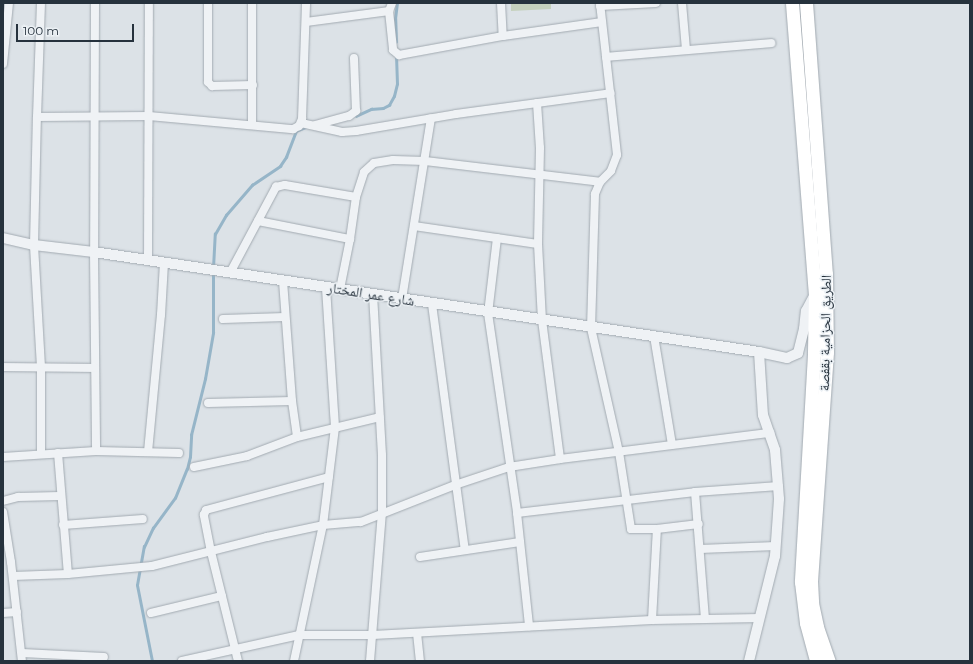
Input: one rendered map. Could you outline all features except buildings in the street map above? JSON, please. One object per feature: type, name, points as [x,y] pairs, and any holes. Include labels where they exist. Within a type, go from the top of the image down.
[{"type":"main road","name":"الطريق الحزامية بقفصة","points":[[792,3],[815,294],[814,354],[802,582],[806,623],[816,661]]},
{"type":"main road","name":"الطريق الحزامية بقفصة","points":[[806,3],[826,274],[827,336],[811,581],[812,603],[816,621],[829,661]]},
{"type":"street","points":[[3,64],[9,3]]},
{"type":"street","points":[[41,3],[36,117],[34,245],[41,367],[41,454]]},
{"type":"street","points":[[95,3],[94,252],[96,451]]},
{"type":"street","points":[[148,261],[149,3]]},
{"type":"street","points":[[208,3],[207,78],[210,84],[253,85]]},
{"type":"street","points":[[252,3],[252,124]]},
{"type":"street","points":[[301,123],[306,3]]},
{"type":"street","points":[[392,3],[389,11],[393,50],[399,55],[503,36],[602,22]]},
{"type":"street","points":[[501,3],[503,36]]},
{"type":"street","points":[[656,3],[600,5],[617,155],[611,171],[600,182],[597,188],[595,201],[591,328],[619,452],[632,529],[657,529],[699,524]]},
{"type":"street","points":[[682,3],[686,50]]},
{"type":"street","points":[[306,22],[389,11]]},
{"type":"street","points":[[606,57],[772,43]]},
{"type":"street","points":[[314,125],[349,116],[356,112],[354,58]]},
{"type":"street","points":[[36,117],[149,116],[252,124],[293,129],[301,123],[342,132],[611,93]]},
{"type":"street","points":[[537,103],[540,148],[538,244],[542,320],[560,459]]},
{"type":"street","points":[[402,299],[431,118]]},
{"type":"street","points":[[340,289],[350,239],[356,197],[364,172],[370,165],[392,160],[425,161],[600,182]]},
{"type":"street","points":[[230,273],[274,189],[280,186],[356,197]]},
{"type":"street","points":[[258,221],[350,239]]},
{"type":"street","points":[[414,226],[538,244]]},
{"type":"street","name":"شارع عمر المختار","points":[[3,238],[34,245],[94,252],[488,313],[654,336],[759,352],[787,358],[798,353],[804,329],[806,311],[815,294]]},
{"type":"street","points":[[497,238],[488,313],[509,467],[517,513],[529,626]]},
{"type":"street","points":[[148,452],[161,315],[164,263]]},
{"type":"street","points":[[283,281],[292,402],[297,437]]},
{"type":"street","points":[[294,661],[322,525],[335,427],[326,287]]},
{"type":"street","points":[[370,661],[382,513],[380,417],[373,294]]},
{"type":"street","points":[[432,304],[455,485],[465,550]]},
{"type":"street","points":[[224,319],[285,317]]},
{"type":"street","points":[[654,336],[672,445]]},
{"type":"street","points":[[747,661],[760,618],[776,546],[779,486],[775,450],[763,415],[759,352]]},
{"type":"street","points":[[3,368],[95,368]]},
{"type":"street","points":[[208,403],[292,402]]},
{"type":"street","points":[[194,467],[247,456],[297,437],[380,417]]},
{"type":"street","points":[[13,576],[68,574],[152,566],[267,537],[322,525],[361,522],[455,485],[509,467],[560,459],[770,433]]},
{"type":"street","points":[[3,457],[96,451],[179,453]]},
{"type":"street","points":[[58,454],[60,496],[68,574]]},
{"type":"street","points":[[238,661],[211,552],[204,515],[208,508],[329,477]]},
{"type":"street","points":[[517,513],[695,492],[779,486]]},
{"type":"street","points":[[695,492],[699,524],[705,618]]},
{"type":"street","points":[[3,501],[18,497],[60,496]]},
{"type":"street","points":[[3,512],[6,554],[13,576],[22,657],[104,657]]},
{"type":"street","points":[[63,525],[143,518]]},
{"type":"street","points":[[652,620],[657,529]]},
{"type":"street","points":[[420,557],[520,542]]},
{"type":"street","points":[[700,549],[776,546]]},
{"type":"street","points":[[152,613],[222,596]]},
{"type":"street","points":[[3,613],[17,612]]},
{"type":"street","points":[[182,661],[299,635],[373,635],[652,620],[760,618]]},
{"type":"street","points":[[417,633],[420,661]]},
{"type":"green space","points":[[511,3],[551,3],[551,9],[511,11]]},
{"type":"waterway","points":[[396,42],[395,19],[397,3]]},
{"type":"waterway","points":[[356,116],[371,109],[383,108],[389,105],[394,96],[397,84],[396,55]]},
{"type":"waterway","points":[[213,268],[215,234],[226,215],[252,185],[280,166],[286,157],[296,131],[306,127]]},
{"type":"waterway","points":[[152,661],[137,585],[144,547],[153,528],[175,498],[187,469],[190,457],[191,435],[205,379],[213,333],[213,273]]}]
